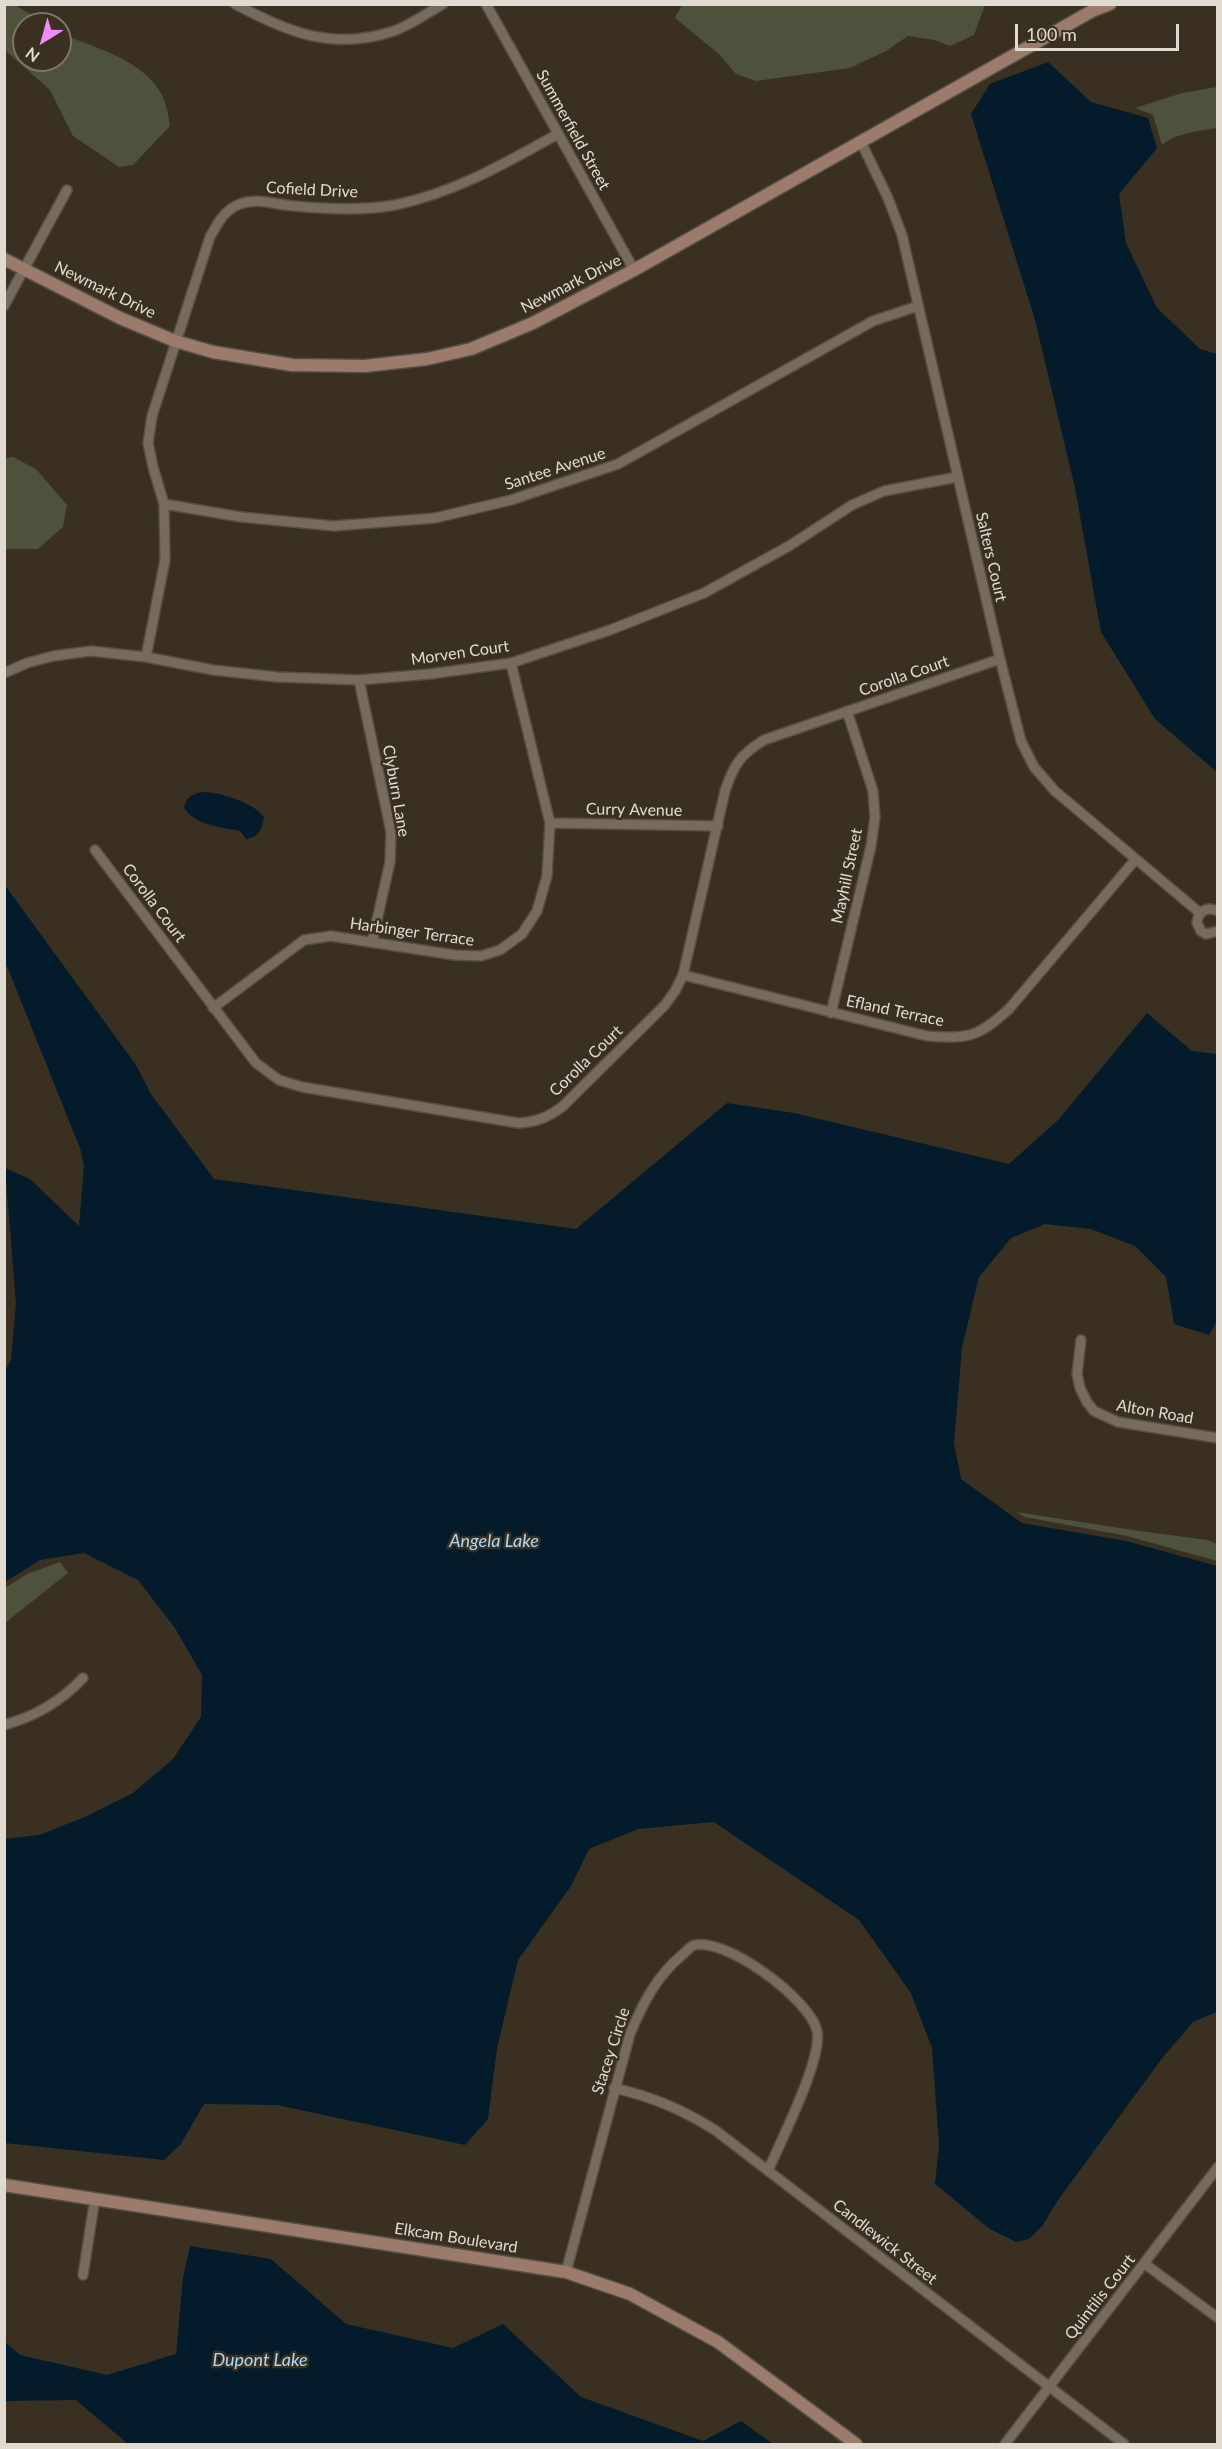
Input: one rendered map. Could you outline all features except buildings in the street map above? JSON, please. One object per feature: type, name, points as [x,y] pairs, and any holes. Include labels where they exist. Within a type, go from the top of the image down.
[{"type":"street","points":[[235,4],[291,32],[322,39],[360,40],[396,30],[443,4]]},
{"type":"street","name":"Summerfield Street","points":[[486,4],[634,270]]},
{"type":"street","name":"Newmark Drive","points":[[4,259],[120,318],[175,341],[213,352],[292,365],[365,366],[427,359],[471,349],[533,323],[634,270],[1092,11],[1110,4]]},
{"type":"street","name":"Cofield Drive","points":[[146,657],[165,560],[164,504],[148,443],[152,416],[210,237],[222,215],[240,204],[260,201],[292,206],[351,209],[394,205],[458,186],[558,134]]},
{"type":"street","name":"Salters Court","points":[[861,142],[888,198],[902,235],[957,477],[1021,741],[1034,767],[1054,791],[1200,913],[1197,922],[1201,931],[1211,934],[1218,931]]},
{"type":"street","points":[[4,306],[26,270],[67,190]]},
{"type":"street","name":"Santee Avenue","points":[[164,504],[241,517],[334,526],[435,518],[511,500],[618,464],[873,321],[918,306]]},
{"type":"street","name":"Morven Court","points":[[4,673],[27,663],[54,656],[91,651],[146,657],[213,670],[277,677],[359,680],[430,674],[511,663],[609,630],[704,593],[789,546],[852,506],[884,491],[957,477]]},
{"type":"street","name":"Corolla Court","points":[[95,850],[256,1063],[279,1080],[302,1087],[518,1123],[531,1122],[545,1119],[562,1107],[665,1005],[675,991],[683,975],[725,791],[732,768],[745,752],[765,740],[1000,659]]},
{"type":"street","name":"Harbinger Terrace","points":[[213,1008],[304,940],[331,936],[454,955],[481,956],[500,950],[522,934],[537,911],[547,876],[550,823],[511,663]]},
{"type":"street","name":"Clyburn Lane","points":[[359,680],[391,832],[390,862],[372,942]]},
{"type":"street","name":"Mayhill Street","points":[[831,1013],[871,846],[875,817],[873,791],[848,711]]},
{"type":"street","name":"Curry Avenue","points":[[550,823],[718,826]]},
{"type":"street","name":"Efland Terrace","points":[[683,975],[927,1036],[960,1038],[986,1030],[1009,1009],[1135,860]]},
{"type":"street","points":[[1200,913],[1208,909],[1218,911]]},
{"type":"street","name":"Alton Road","points":[[1081,1340],[1077,1374],[1080,1388],[1094,1412],[1108,1420],[1218,1438]]},
{"type":"street","points":[[4,1725],[39,1713],[66,1696],[83,1678]]},
{"type":"street","name":"Stacey Circle","points":[[566,2272],[630,2034],[643,2003],[662,1974],[692,1946],[712,1945],[738,1955],[795,1997],[811,2016],[818,2031],[815,2059],[768,2171]]},
{"type":"street","name":"Candlewick Street","points":[[614,2088],[651,2097],[686,2112],[714,2130],[1124,2445]]},
{"type":"street","name":"Quintilis Court","points":[[1005,2445],[1218,2167]]},
{"type":"street","name":"Elkcam Boulevard","points":[[4,2185],[566,2272],[630,2294],[718,2342],[856,2445]]},
{"type":"street","points":[[84,2275],[95,2198]]},
{"type":"street","points":[[1145,2264],[1218,2318]]},
{"type":"green space","points":[[682,4],[985,5],[974,35],[950,46],[934,40],[908,36],[886,51],[850,68],[756,81],[736,74],[719,54],[675,18]]},
{"type":"green space","points":[[4,5],[15,5],[26,12],[12,12],[12,56],[5,50]]},
{"type":"green space","points":[[72,38],[113,54],[149,77],[165,101],[170,126],[133,165],[119,167],[73,136],[50,90],[30,72],[72,72]]},
{"type":"green space","points":[[1217,87],[1217,128],[1181,135],[1162,145],[1153,115],[1135,108],[1182,93]]},
{"type":"green space","points":[[13,457],[36,469],[67,505],[63,527],[38,549],[5,549],[5,458]]},
{"type":"green space","points":[[1016,1512],[1208,1540],[1217,1544],[1217,1561],[1127,1536],[1025,1517]]},
{"type":"green space","points":[[60,1562],[68,1573],[5,1623],[5,1588],[27,1574]]},
{"type":"water","points":[[1048,62],[1091,102],[1148,118],[1157,148],[1119,194],[1126,243],[1157,308],[1200,349],[1217,354],[1217,772],[1155,719],[1101,632],[1075,488],[1035,320],[971,114],[990,84]]},
{"type":"water","points":[[205,792],[220,794],[253,807],[264,817],[259,832],[254,837],[246,839],[240,831],[209,825],[195,819],[184,808],[185,804],[191,796]]},
{"type":"water","name":"Angela Lake","points":[[4,884],[136,1065],[151,1094],[214,1179],[576,1229],[727,1103],[794,1113],[1009,1164],[1058,1120],[1147,1013],[1192,1051],[1217,1054],[1218,1319],[1209,1335],[1174,1324],[1166,1277],[1135,1246],[1091,1229],[1045,1224],[1011,1238],[979,1277],[962,1347],[954,1443],[961,1479],[1022,1523],[1126,1541],[1217,1566],[1217,2012],[1193,2022],[1163,2057],[1058,2200],[1043,2225],[1029,2239],[1016,2242],[990,2229],[935,2184],[939,2145],[932,2048],[911,1993],[859,1920],[714,1822],[638,1829],[589,1849],[571,1886],[518,1960],[497,2048],[488,2119],[465,2145],[277,2105],[204,2104],[180,2145],[164,2160],[5,2143],[5,1839],[39,1835],[85,1817],[133,1793],[173,1759],[201,1717],[202,1675],[175,1628],[138,1580],[84,1553],[40,1560],[5,1582],[4,1372],[11,1360],[16,1303],[5,1168],[30,1179],[79,1226],[84,1166],[80,1148],[5,961]]},
{"type":"water","name":"Dupont Lake","points":[[190,2246],[271,2259],[346,2324],[453,2348],[503,2324],[581,2397],[703,2441],[741,2421],[773,2444],[128,2444],[76,2400],[5,2401],[5,2342],[20,2355],[107,2375],[176,2354],[183,2278]]}]
